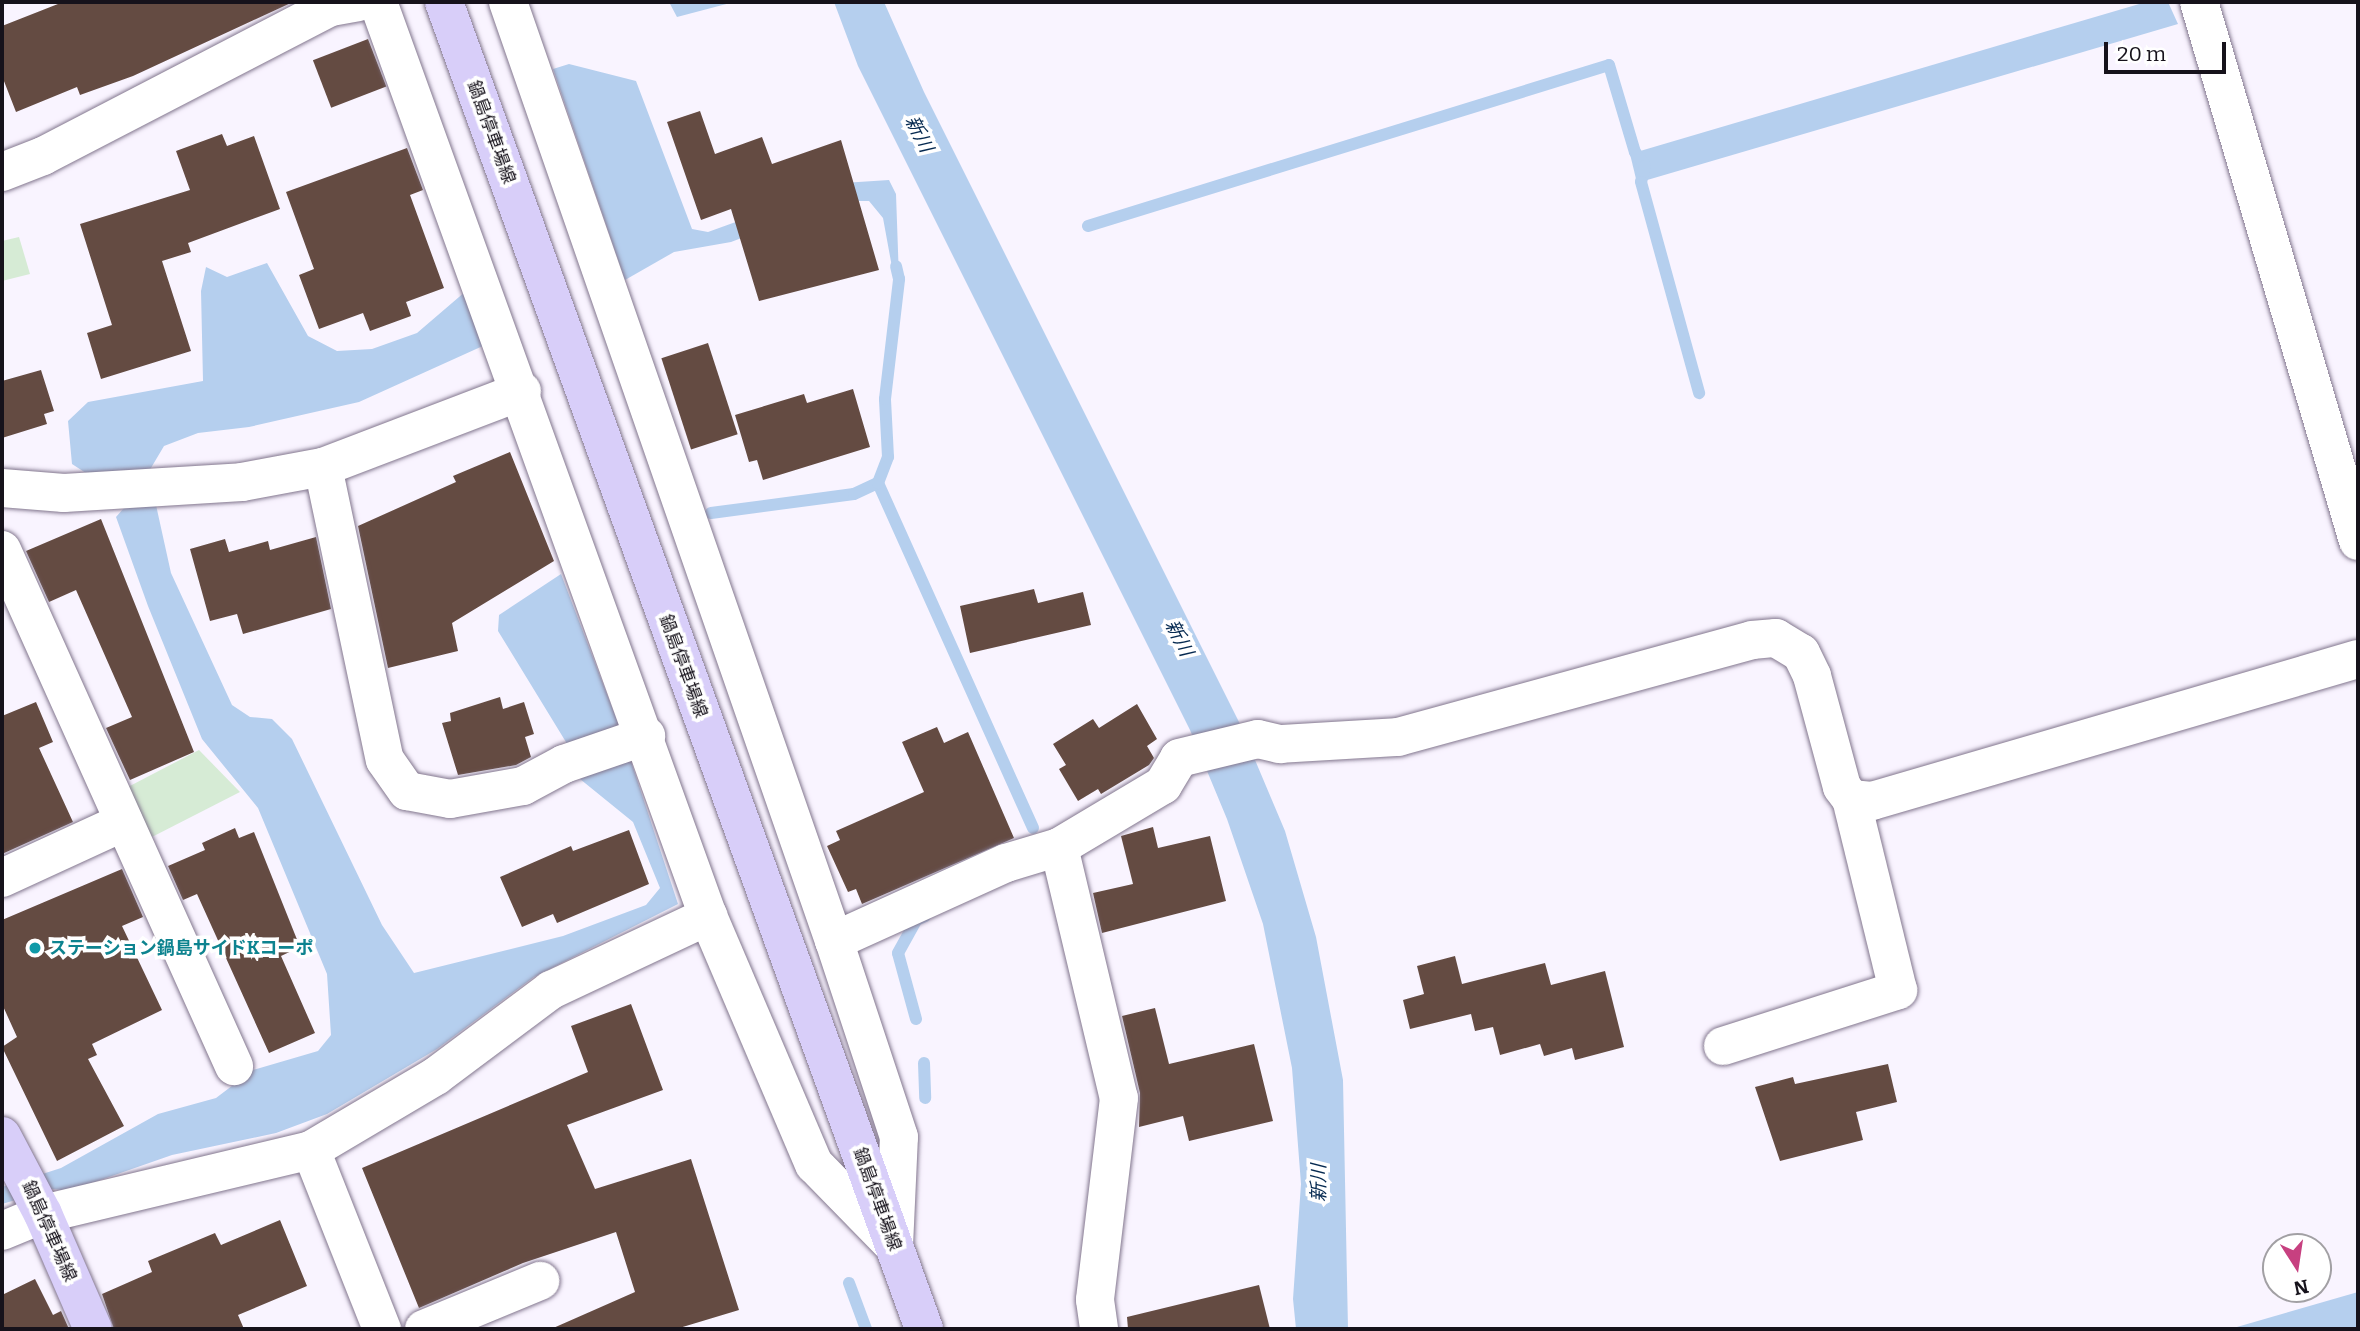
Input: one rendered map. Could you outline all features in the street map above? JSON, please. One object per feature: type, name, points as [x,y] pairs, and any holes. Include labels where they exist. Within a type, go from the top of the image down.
[{"type":"main road","name":"鍋島停車場線","points":[[444,2],[924,1329]]},
{"type":"main road","name":"鍋島停車場線","points":[[2,1136],[34,1195],[93,1329]]},
{"type":"street","points":[[2,172],[43,156],[331,7],[358,2]]},
{"type":"street","points":[[378,2],[522,391],[640,738],[708,916],[814,1164],[894,1246]]},
{"type":"street","points":[[508,2],[834,941],[899,1137],[894,1246]]},
{"type":"street","points":[[2202,11],[2358,541]]},
{"type":"street","points":[[2,488],[64,493],[242,482],[323,467],[522,391]]},
{"type":"street","points":[[323,467],[385,760],[407,791],[450,799],[523,786],[564,764],[640,738]]},
{"type":"street","points":[[2,550],[234,1066]]},
{"type":"street","points":[[834,941],[1006,863],[1059,848],[1163,785],[1180,758],[1258,739],[1280,744],[1398,737],[1752,640],[1776,638],[1801,653],[1812,676],[1842,788],[1851,799],[1898,990],[1723,1046]]},
{"type":"street","points":[[1851,799],[1872,801],[2358,659]]},
{"type":"street","points":[[2,878],[124,822]]},
{"type":"street","points":[[1059,848],[1119,1098],[1095,1300],[1099,1329]]},
{"type":"street","points":[[2,1231],[34,1195],[311,1150],[436,1076],[551,990],[708,916]]},
{"type":"street","points":[[311,1150],[382,1329]]},
{"type":"street","points":[[424,1329],[540,1281]]},
{"type":"green space","points":[[19,237],[30,274],[2,281],[2,241]]},
{"type":"green space","points":[[199,750],[240,792],[148,839],[126,788]]},
{"type":"water","points":[[669,2],[734,2],[677,17]]},
{"type":"water","name":"新川","points":[[834,2],[884,2],[924,92],[1239,722],[1285,831],[1316,937],[1343,1080],[1348,1329],[1296,1329],[1293,1299],[1301,1184],[1292,1068],[1263,924],[1227,819],[1190,730],[858,66]]},
{"type":"water","points":[[2146,2],[2168,2],[2178,24],[1637,183],[1630,154]]},
{"type":"water","points":[[569,64],[636,81],[692,229],[708,232],[843,183],[889,180],[896,194],[899,279],[894,278],[883,218],[869,201],[840,201],[731,242],[674,252],[625,280],[553,69]]},
{"type":"water","points":[[267,263],[308,336],[337,351],[372,349],[417,333],[466,291],[485,345],[359,402],[249,427],[198,433],[164,446],[148,473],[92,477],[72,464],[68,421],[88,402],[203,381],[201,291],[206,267],[227,277]]},
{"type":"water","points":[[131,500],[156,505],[171,573],[232,705],[250,717],[272,719],[292,739],[382,925],[414,973],[563,936],[646,905],[660,888],[633,822],[580,779],[569,747],[498,631],[499,615],[561,574],[621,731],[678,904],[534,977],[437,1049],[327,1114],[276,1133],[172,1155],[69,1191],[53,1189],[2,1204],[2,1187],[61,1168],[158,1114],[216,1098],[253,1070],[318,1051],[331,1035],[327,974],[258,808],[202,739],[148,606],[116,517]]},
{"type":"water","points":[[2358,1292],[2358,1329],[2230,1329],[2320,1303],[2332,1303],[2332,1300]]},
{"type":"building","points":[[63,2],[293,2],[133,76],[80,95],[77,87],[16,112],[2,76],[2,26]]},
{"type":"building","points":[[368,39],[386,87],[331,108],[313,60]]},
{"type":"building","points":[[700,111],[715,154],[762,137],[772,164],[841,140],[879,270],[759,301],[731,209],[701,220],[667,122]]},
{"type":"building","points":[[222,134],[227,146],[254,136],[280,209],[188,243],[191,252],[162,261],[191,351],[101,379],[87,333],[112,325],[80,224],[190,190],[176,151]]},
{"type":"building","points":[[407,148],[423,190],[410,195],[444,288],[406,302],[411,316],[370,331],[363,313],[319,329],[299,275],[314,269],[286,192]]},
{"type":"building","points":[[708,343],[738,434],[691,449],[661,358]]},
{"type":"building","points":[[41,370],[54,411],[44,414],[47,424],[2,438],[2,381]]},
{"type":"building","points":[[853,389],[870,447],[763,480],[757,460],[749,462],[735,415],[804,394],[807,403]]},
{"type":"building","points":[[510,452],[554,561],[452,623],[458,651],[388,668],[358,526],[456,482],[453,476]]},
{"type":"building","points":[[101,519],[194,752],[130,780],[106,728],[132,717],[76,590],[49,602],[26,551]]},
{"type":"building","points":[[316,537],[331,609],[243,634],[237,614],[210,621],[190,549],[225,539],[229,552],[268,541],[270,550]]},
{"type":"building","points":[[1034,589],[1038,603],[1083,592],[1091,625],[970,653],[960,606]]},
{"type":"building","points":[[500,697],[503,709],[524,702],[534,734],[525,737],[531,757],[516,765],[458,775],[442,723],[451,721],[450,713]]},
{"type":"building","points":[[36,702],[53,742],[39,748],[73,822],[2,854],[2,716]]},
{"type":"building","points":[[1137,704],[1157,739],[1147,746],[1154,758],[1149,765],[1101,794],[1098,789],[1078,801],[1059,769],[1066,765],[1053,744],[1093,719],[1099,728]]},
{"type":"building","points":[[937,727],[944,743],[968,732],[1014,838],[862,904],[856,889],[848,892],[827,846],[840,840],[836,831],[924,792],[902,742]]},
{"type":"building","points":[[1153,827],[1158,848],[1210,836],[1226,901],[1102,933],[1093,893],[1133,884],[1121,836]]},
{"type":"building","points":[[235,828],[239,838],[254,832],[300,947],[281,956],[315,1033],[269,1053],[197,894],[183,900],[168,866],[205,850],[202,843]]},
{"type":"building","points":[[629,830],[649,884],[557,923],[553,914],[522,927],[500,877],[571,846],[573,851]]},
{"type":"building","points":[[122,869],[143,917],[122,926],[162,1010],[92,1044],[97,1055],[88,1059],[124,1126],[57,1161],[2,1047],[17,1037],[2,1004],[2,920]]},
{"type":"building","points":[[1455,956],[1462,984],[1545,963],[1551,985],[1605,971],[1624,1047],[1575,1060],[1572,1048],[1544,1056],[1540,1044],[1500,1055],[1493,1027],[1475,1031],[1471,1014],[1410,1029],[1403,1000],[1424,994],[1417,966]]},
{"type":"building","points":[[631,1004],[663,1090],[567,1125],[595,1189],[691,1159],[739,1310],[676,1329],[551,1329],[635,1292],[616,1232],[523,1263],[419,1308],[362,1168],[588,1072],[571,1026]]},
{"type":"building","points":[[1155,1008],[1169,1064],[1254,1044],[1273,1121],[1189,1141],[1183,1116],[1139,1127],[1140,1093],[1122,1016]]},
{"type":"building","points":[[1888,1064],[1897,1102],[1856,1112],[1863,1140],[1780,1161],[1755,1087],[1793,1077],[1795,1084]]},
{"type":"building","points":[[280,1220],[307,1286],[238,1315],[244,1329],[114,1329],[102,1294],[152,1272],[148,1261],[215,1233],[221,1245]]},
{"type":"building","points":[[35,1279],[53,1315],[61,1311],[69,1329],[2,1329],[2,1295]]},
{"type":"building","points":[[1259,1285],[1270,1329],[1128,1329],[1127,1317]]},
{"type":"waterway","points":[[1088,226],[1609,65],[1635,152],[1645,166],[1641,182],[1699,393]]},
{"type":"waterway","points":[[711,513],[854,494],[878,483],[888,457],[885,399],[899,279],[896,266]]},
{"type":"waterway","points":[[878,483],[1033,828]]},
{"type":"waterway","points":[[916,1019],[898,953],[916,920],[925,916]]},
{"type":"waterway","points":[[924,1063],[925,1098]]},
{"type":"waterway","points":[[849,1283],[866,1329]]},
{"type":"place","name":"ステーション鍋島サイドKコーポ","points":[[35,948]]}]
